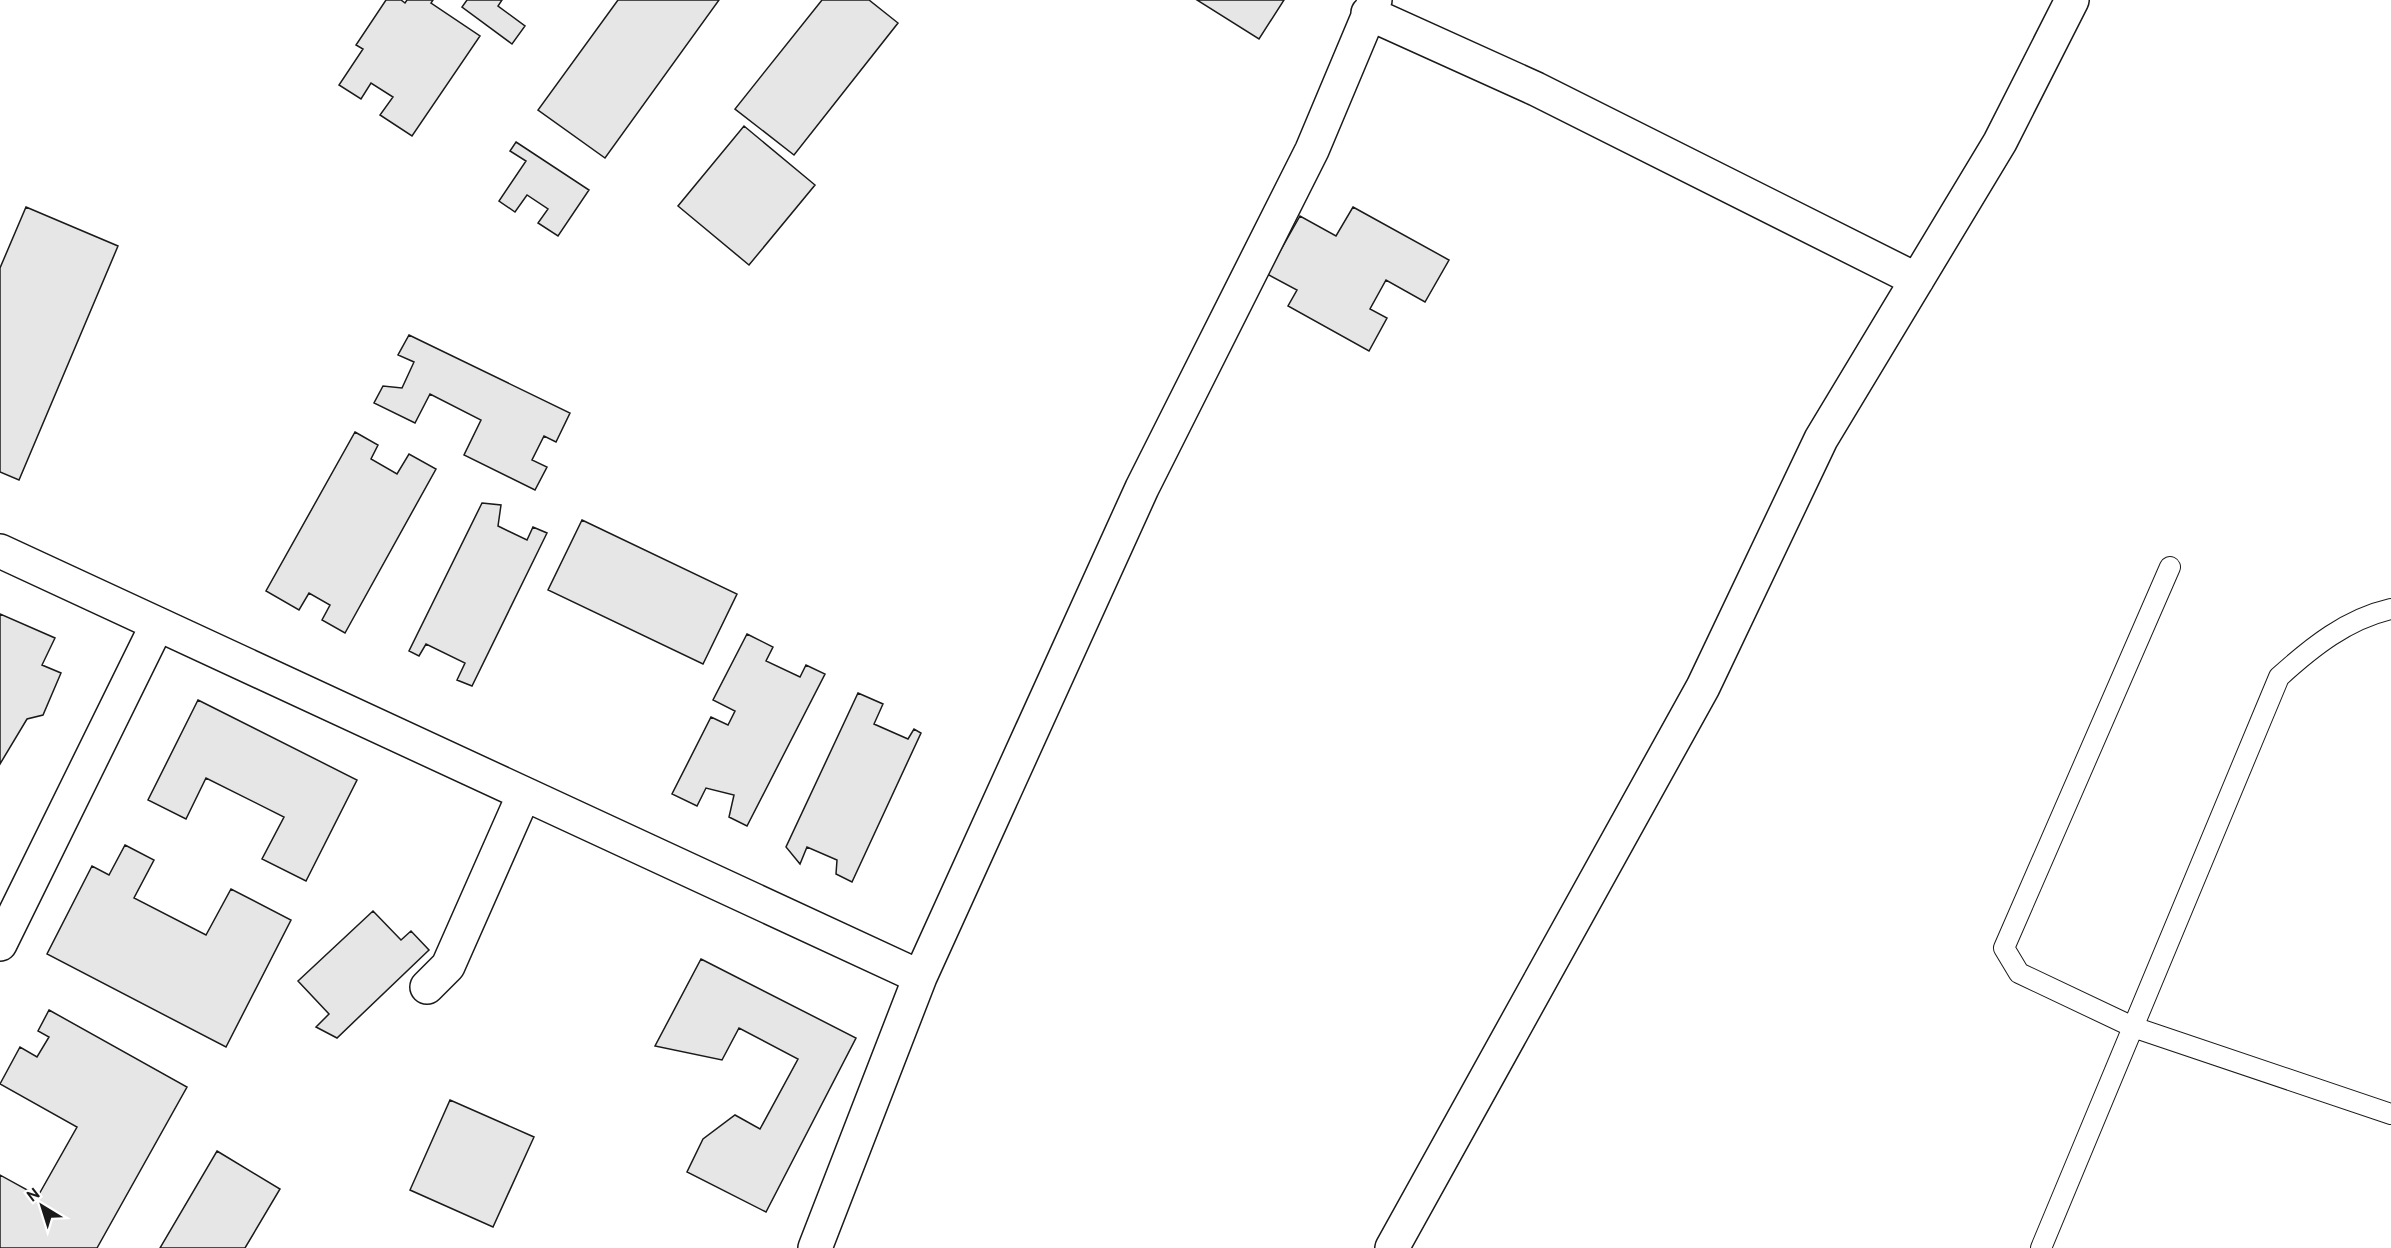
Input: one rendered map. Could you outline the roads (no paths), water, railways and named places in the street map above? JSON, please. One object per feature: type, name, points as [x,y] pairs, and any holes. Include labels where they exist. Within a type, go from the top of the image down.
[{"type":"street","points":[[1392,1248],[1703,687],[1821,439],[2000,142],[2072,0]]},
{"type":"street","points":[[815,1248],[920,977],[1142,488],[1312,150],[1371,7],[1917,280]]},
{"type":"street","points":[[0,551],[920,977]]},
{"type":"street","points":[[0,944],[157,625]]},
{"type":"street","points":[[427,987],[448,966],[524,794]]},
{"type":"lane","points":[[2170,567],[2004,948],[2019,973],[2133,1027],[2391,1114]]},
{"type":"lane","points":[[2041,1248],[2279,677],[2312,647],[2364,615],[2391,609]]}]
